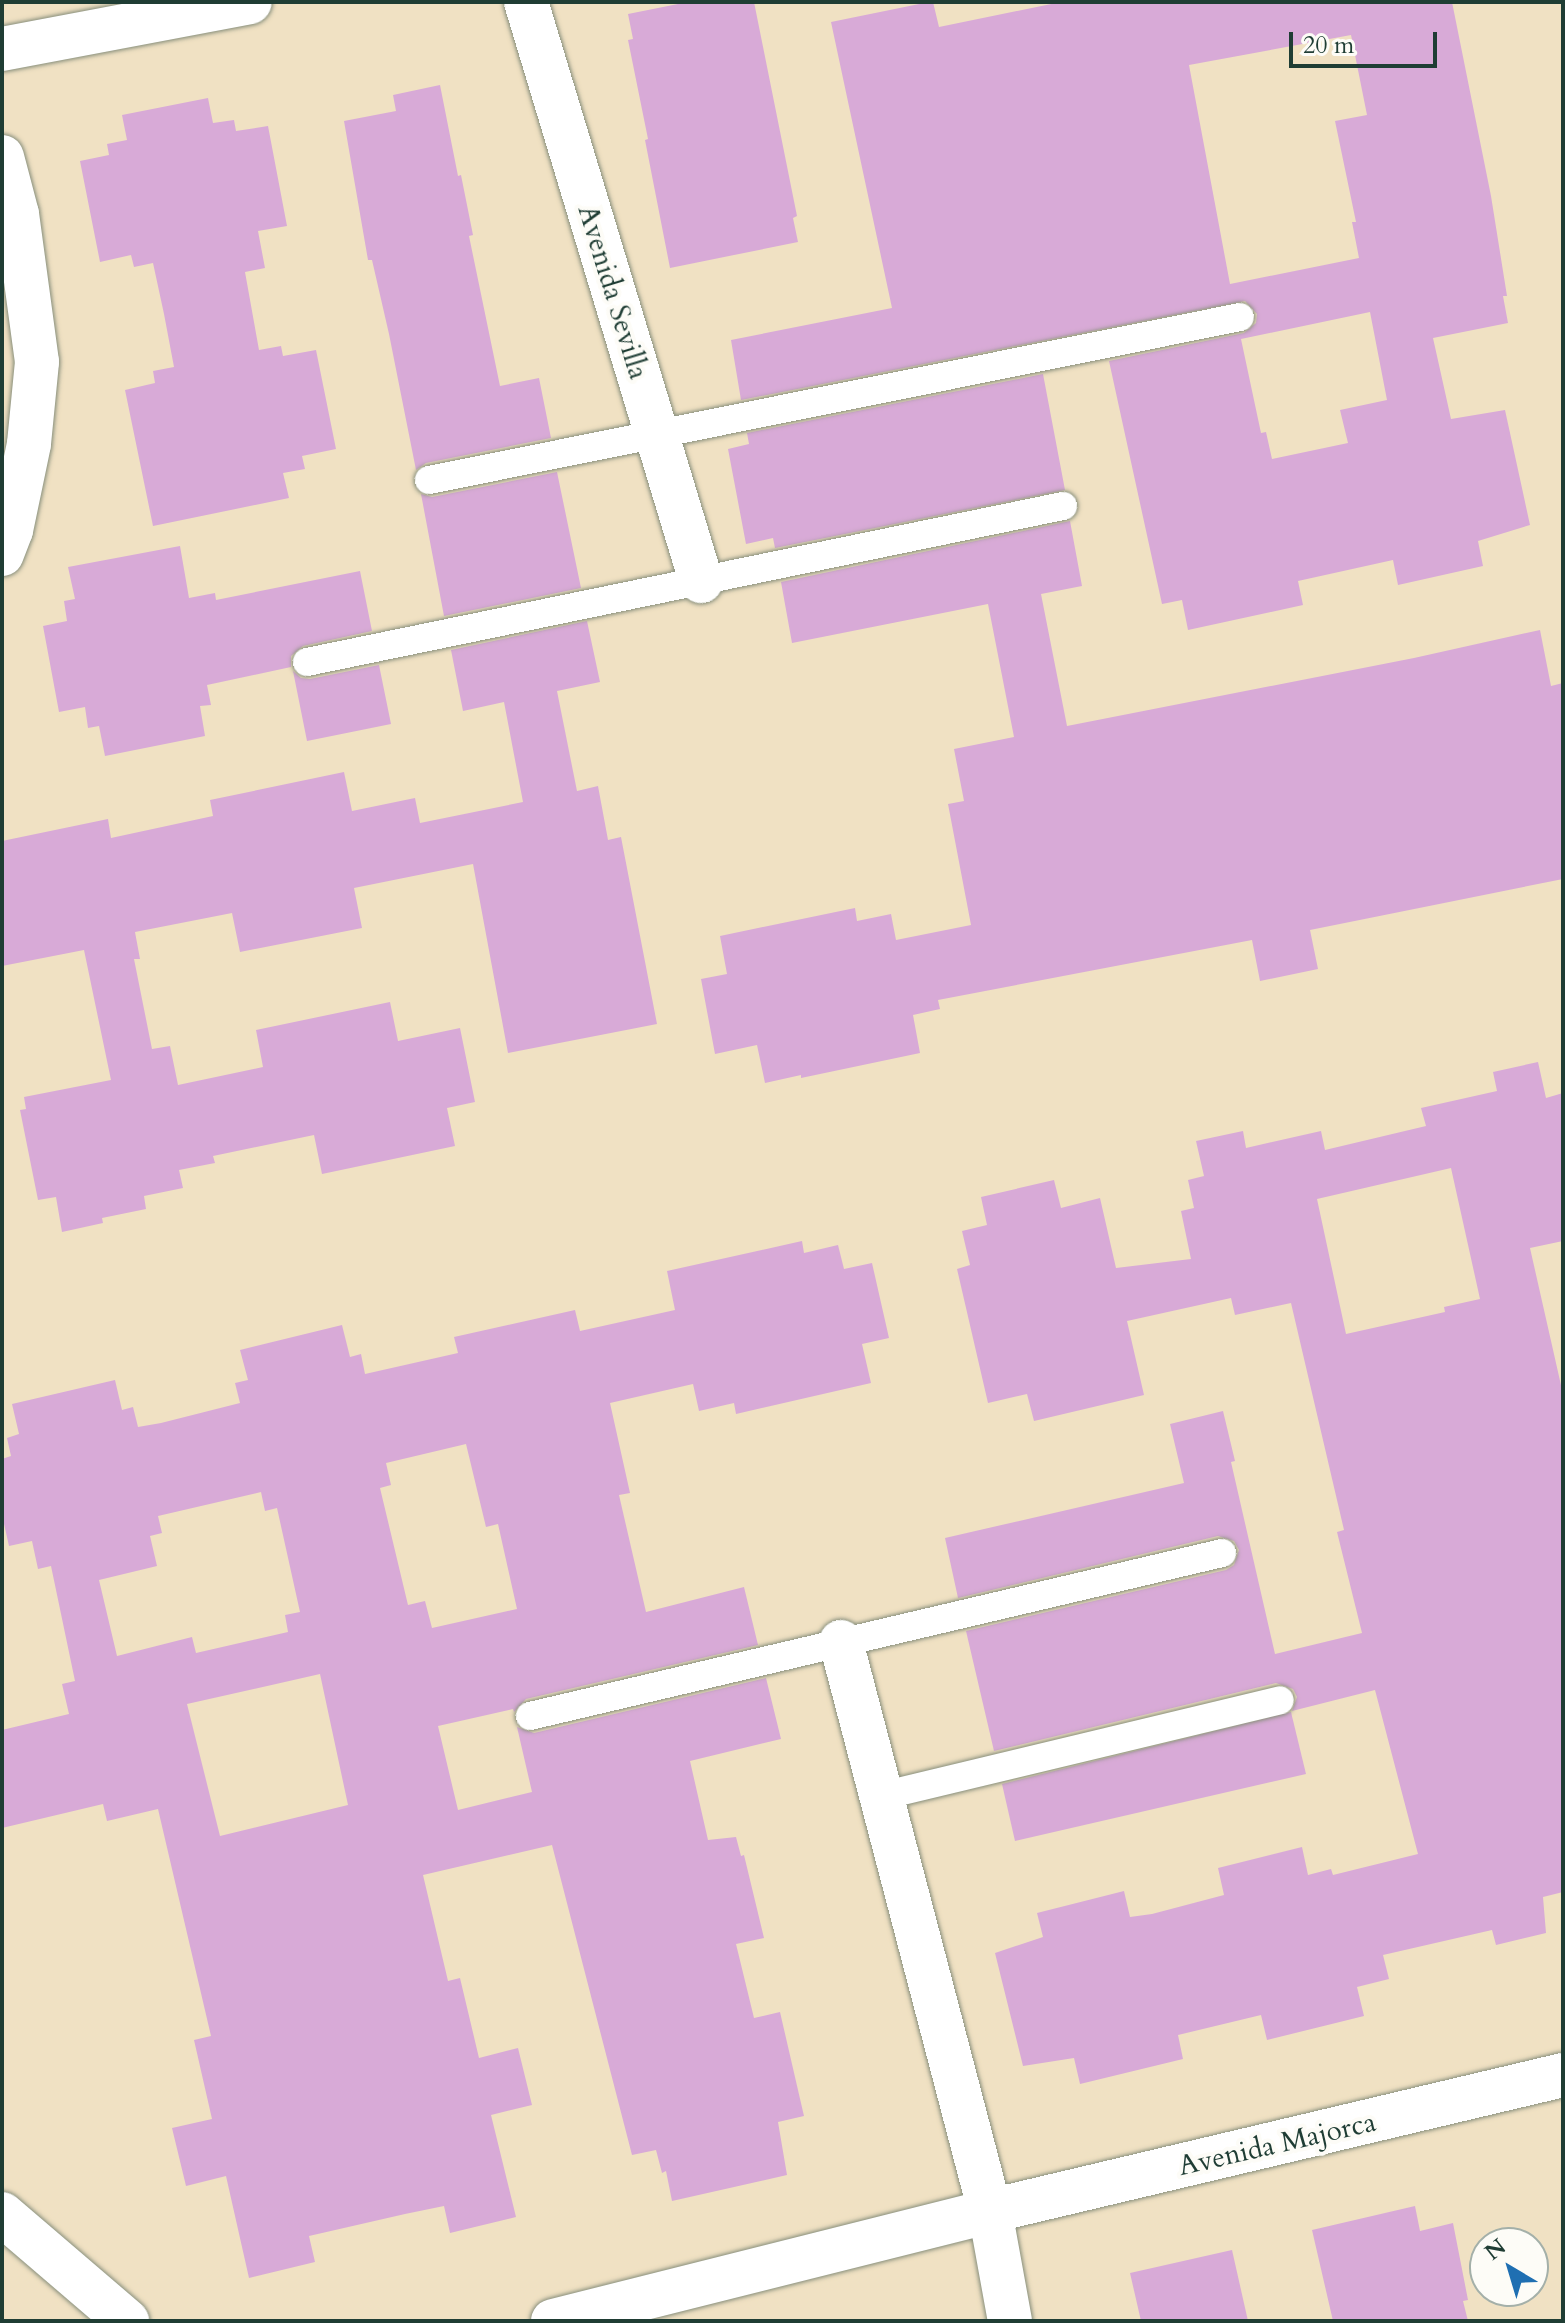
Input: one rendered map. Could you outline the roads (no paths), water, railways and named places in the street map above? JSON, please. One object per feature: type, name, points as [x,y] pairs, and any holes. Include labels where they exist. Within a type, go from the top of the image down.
[{"type":"street","points":[[2,49],[250,2]]},
{"type":"street","name":"Avenida Sevilla","points":[[526,2],[701,581]]},
{"type":"street","points":[[2,157],[17,214],[37,362],[29,444],[11,530],[2,554]]},
{"type":"street","points":[[841,1642],[990,2211],[1010,2321]]},
{"type":"street","name":"Avenida Majorca","points":[[553,2321],[990,2211],[1563,2075]]},
{"type":"street","points":[[2,2214],[127,2321]]},
{"type":"lane","points":[[429,480],[1240,317]]},
{"type":"lane","points":[[307,662],[1063,506]]},
{"type":"lane","points":[[530,1716],[1222,1553]]},
{"type":"lane","points":[[881,1796],[1280,1700]]}]
